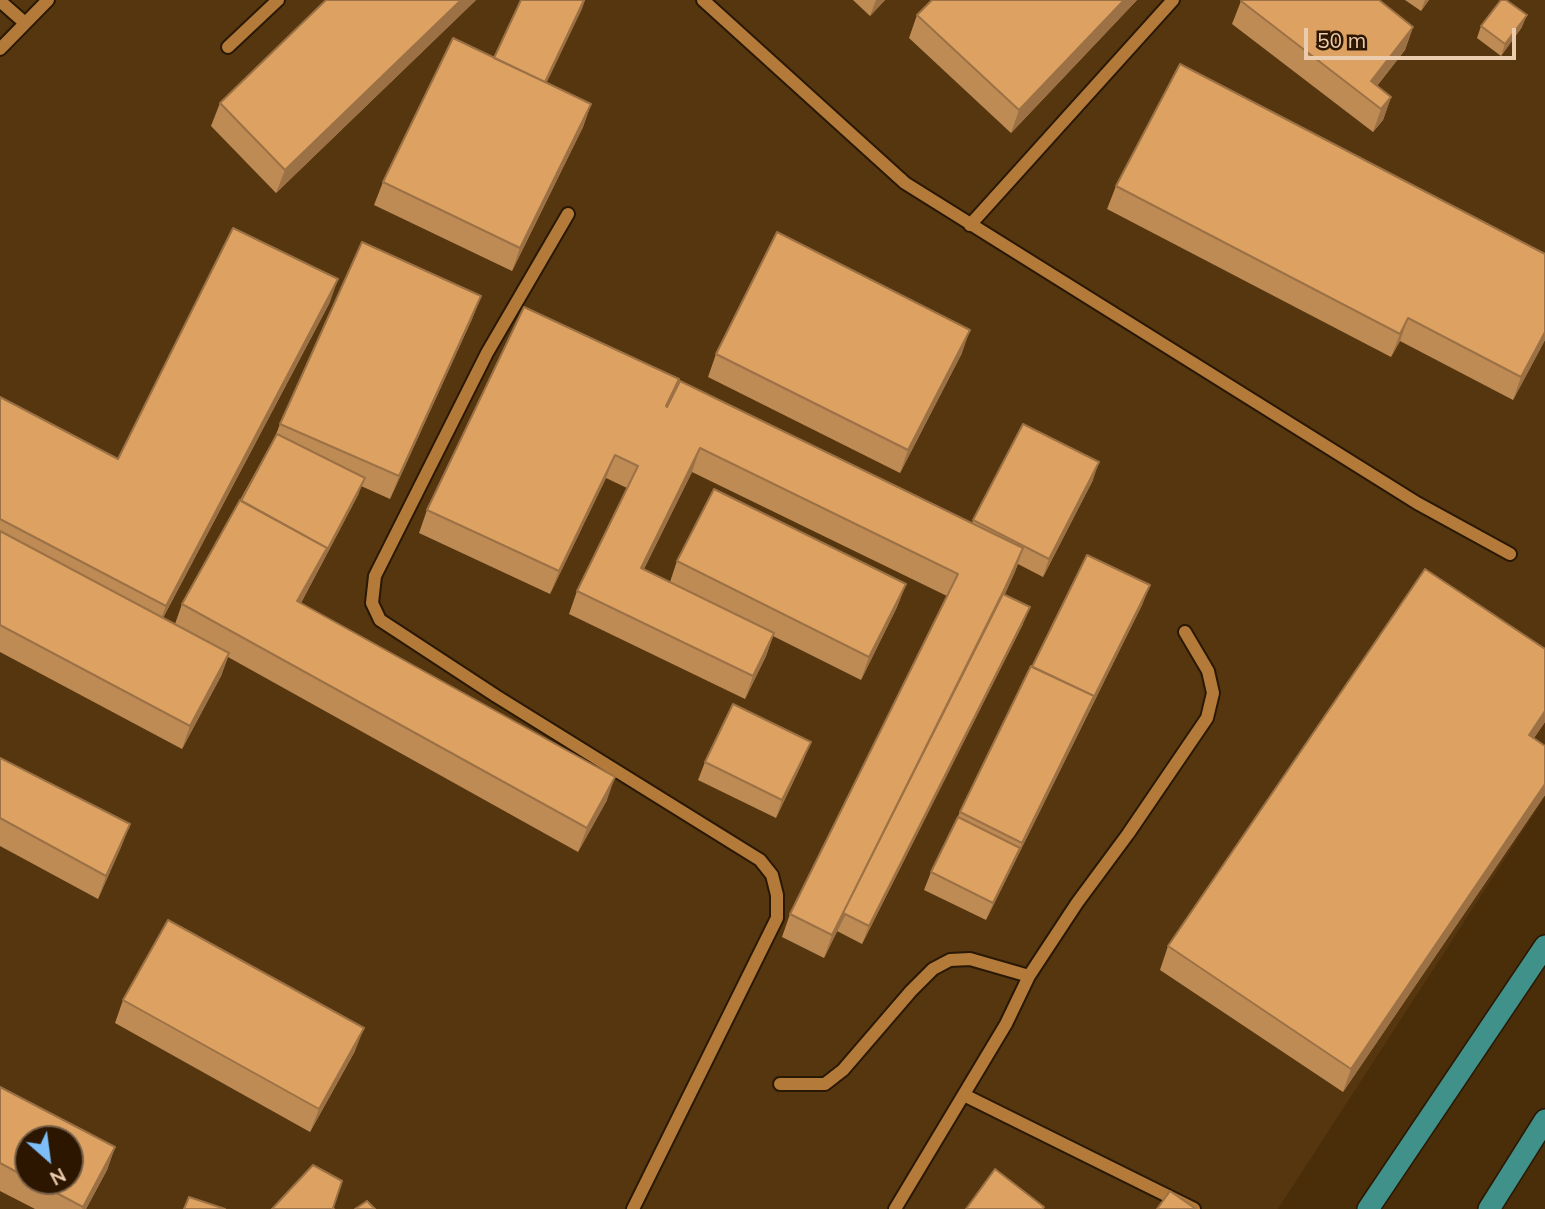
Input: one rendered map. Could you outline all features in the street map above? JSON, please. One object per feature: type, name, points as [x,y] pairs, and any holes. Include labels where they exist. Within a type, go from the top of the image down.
[{"type":"highway","points":[[1368,1209],[1545,946]]},
{"type":"highway","points":[[1489,1209],[1545,1120]]},
{"type":"street","points":[[0,50],[48,0]]},
{"type":"street","points":[[228,47],[278,0]]},
{"type":"street","points":[[703,0],[905,183],[1417,503],[1510,554]]},
{"type":"street","points":[[970,225],[1173,0]]},
{"type":"street","points":[[0,1],[25,23]]},
{"type":"street","points":[[568,214],[474,378],[375,576],[372,603],[380,620],[496,696],[760,860],[772,875],[778,895],[777,918],[633,1209]]},
{"type":"street","points":[[895,1209],[1006,1024],[1029,976],[1207,718],[1213,693],[1208,671],[1185,632]]},
{"type":"street","points":[[780,1084],[825,1084],[843,1070],[911,991],[933,970],[950,960],[970,959],[1029,976]]},
{"type":"street","points":[[964,1095],[1194,1209]]},
{"type":"shaded area","points":[[0,0],[1545,0],[1545,797],[1278,1209],[0,1209]]},
{"type":"building","points":[[326,0],[461,0],[285,170],[220,103]]},
{"type":"building","points":[[521,0],[584,0],[545,82],[494,58]]},
{"type":"building","points":[[932,0],[1124,0],[1019,110],[917,15]]},
{"type":"building","points":[[1242,0],[1379,0],[1413,27],[1371,81],[1391,97],[1381,109]]},
{"type":"building","points":[[1501,0],[1506,0],[1527,15],[1505,44],[1481,26]]},
{"type":"building","points":[[453,38],[591,104],[520,248],[383,182]]},
{"type":"building","points":[[1180,64],[1545,254],[1545,332],[1521,377],[1408,318],[1400,334],[1116,186]]},
{"type":"building","points":[[233,228],[338,279],[166,606],[0,519],[0,397],[118,459]]},
{"type":"building","points":[[777,232],[970,330],[908,450],[716,354]]},
{"type":"building","points":[[362,242],[481,296],[399,476],[280,424]]},
{"type":"building","points":[[524,307],[679,379],[667,407],[680,381],[1023,548],[832,935],[790,914],[958,574],[700,448],[641,568],[774,633],[753,676],[577,591],[638,466],[615,455],[559,571],[427,510]]},
{"type":"building","points":[[1023,424],[1099,462],[1049,559],[973,520]]},
{"type":"building","points":[[277,434],[365,478],[325,554],[327,548],[241,501]]},
{"type":"building","points":[[714,489],[906,584],[869,657],[677,561]]},
{"type":"building","points":[[240,500],[327,548],[297,601],[615,777],[587,828],[182,604]]},
{"type":"building","points":[[0,531],[229,653],[190,726],[0,625]]},
{"type":"building","points":[[1087,555],[1150,585],[1092,701],[1094,696],[1032,667]]},
{"type":"building","points":[[1425,569],[1545,649],[1545,711],[1529,735],[1545,746],[1545,784],[1351,1069],[1168,946]]},
{"type":"building","points":[[1003,594],[1030,607],[869,926],[843,913]]},
{"type":"building","points":[[1031,666],[1094,696],[1022,843],[960,812]]},
{"type":"building","points":[[733,704],[811,742],[782,800],[705,762]]},
{"type":"building","points":[[0,758],[130,824],[106,876],[0,818]]},
{"type":"building","points":[[958,817],[1020,848],[993,903],[931,872]]},
{"type":"building","points":[[168,920],[364,1028],[319,1109],[123,1000]]},
{"type":"building","points":[[0,1087],[73,1125],[14,1125],[14,1170],[0,1163]]},
{"type":"building","points":[[84,1131],[115,1147],[83,1207],[60,1195],[84,1195]]},
{"type":"building","points":[[313,1165],[342,1181],[334,1209],[272,1209]]},
{"type":"building","points":[[995,1169],[1044,1207],[966,1209]]},
{"type":"building","points":[[1170,1191],[1196,1209],[1157,1209]]},
{"type":"building","points":[[189,1197],[225,1209],[184,1209]]},
{"type":"building","points":[[367,1201],[375,1209],[355,1209]]}]
